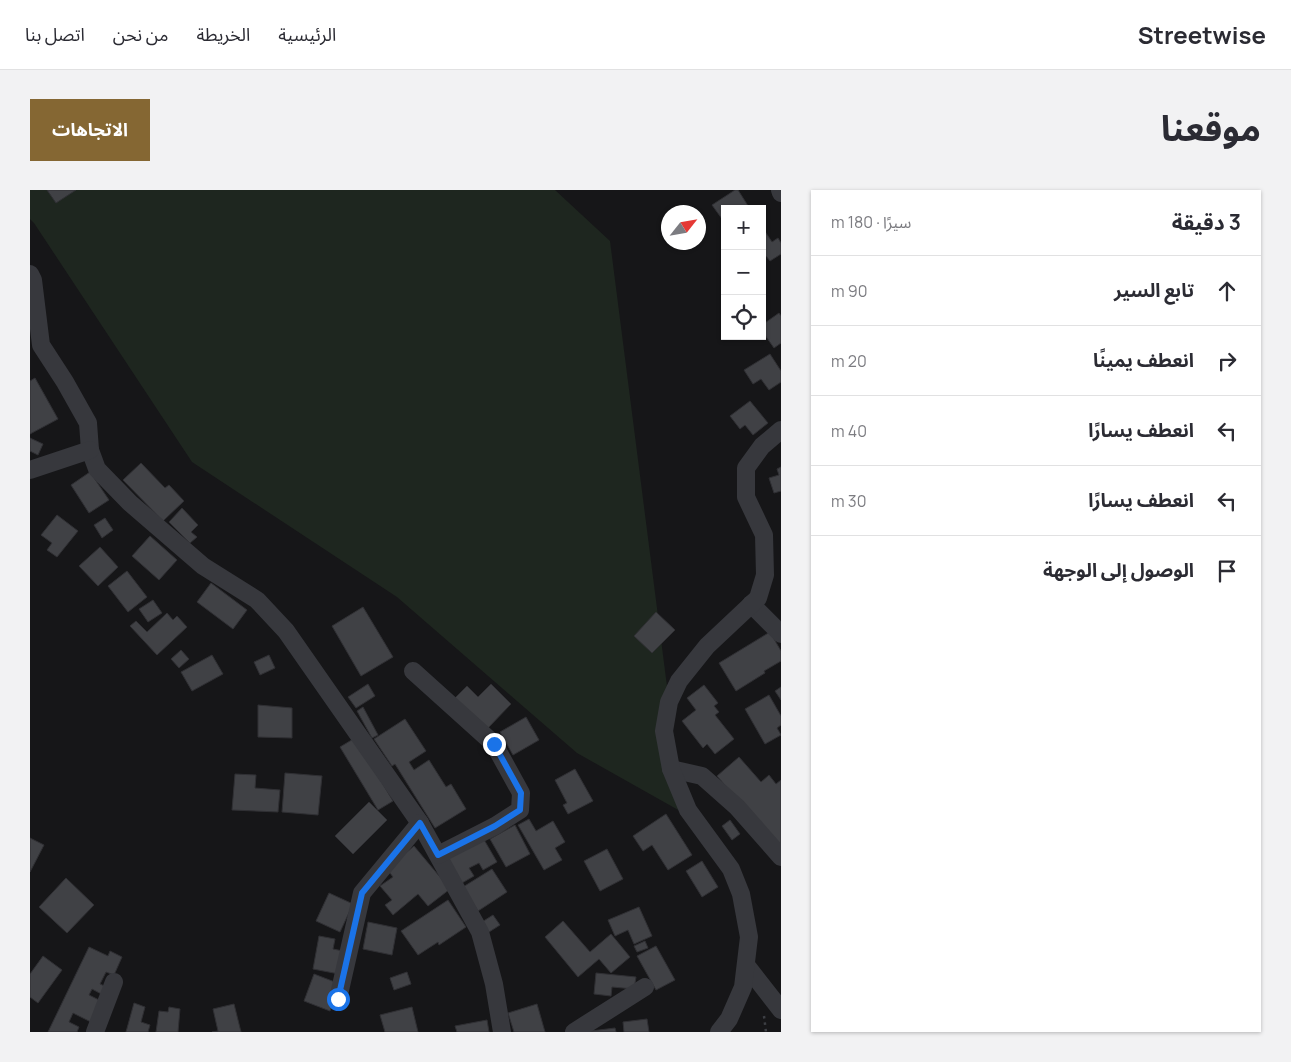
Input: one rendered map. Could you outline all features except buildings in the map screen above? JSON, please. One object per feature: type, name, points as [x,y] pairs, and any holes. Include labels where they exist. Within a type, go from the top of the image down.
[{"type":"street","points":[[30,274],[33,280],[41,345],[88,423],[90,450],[97,469],[130,503],[203,566],[257,600],[286,632],[420,823],[480,932],[494,984],[502,1032]]},
{"type":"street","points":[[726,1028],[743,987],[746,965],[749,938],[741,894],[731,869],[688,810],[670,768],[664,731],[669,702],[680,681],[707,646],[758,598],[765,576],[764,535],[746,497],[746,468],[762,446],[781,430]]},
{"type":"street","points":[[30,470],[90,450]]},
{"type":"street","points":[[751,604],[781,634]]},
{"type":"street","points":[[413,671],[494,744],[521,793],[520,810],[495,826],[438,855]]},
{"type":"street","points":[[670,768],[702,776],[736,807],[781,857]]},
{"type":"street","points":[[338,999],[362,893],[420,823]]},
{"type":"street","points":[[746,965],[781,1010]]},
{"type":"street","points":[[95,1032],[114,982]]},
{"type":"street","points":[[574,1032],[645,987]]},
{"type":"shaded area","points":[[30,190],[555,190],[610,241],[669,702],[664,731],[696,820],[577,753],[397,597],[192,462],[30,219]]},
{"type":"route","points":[[338,999],[362,893],[420,823],[438,855],[495,826],[520,810],[521,793],[494,744]]}]
